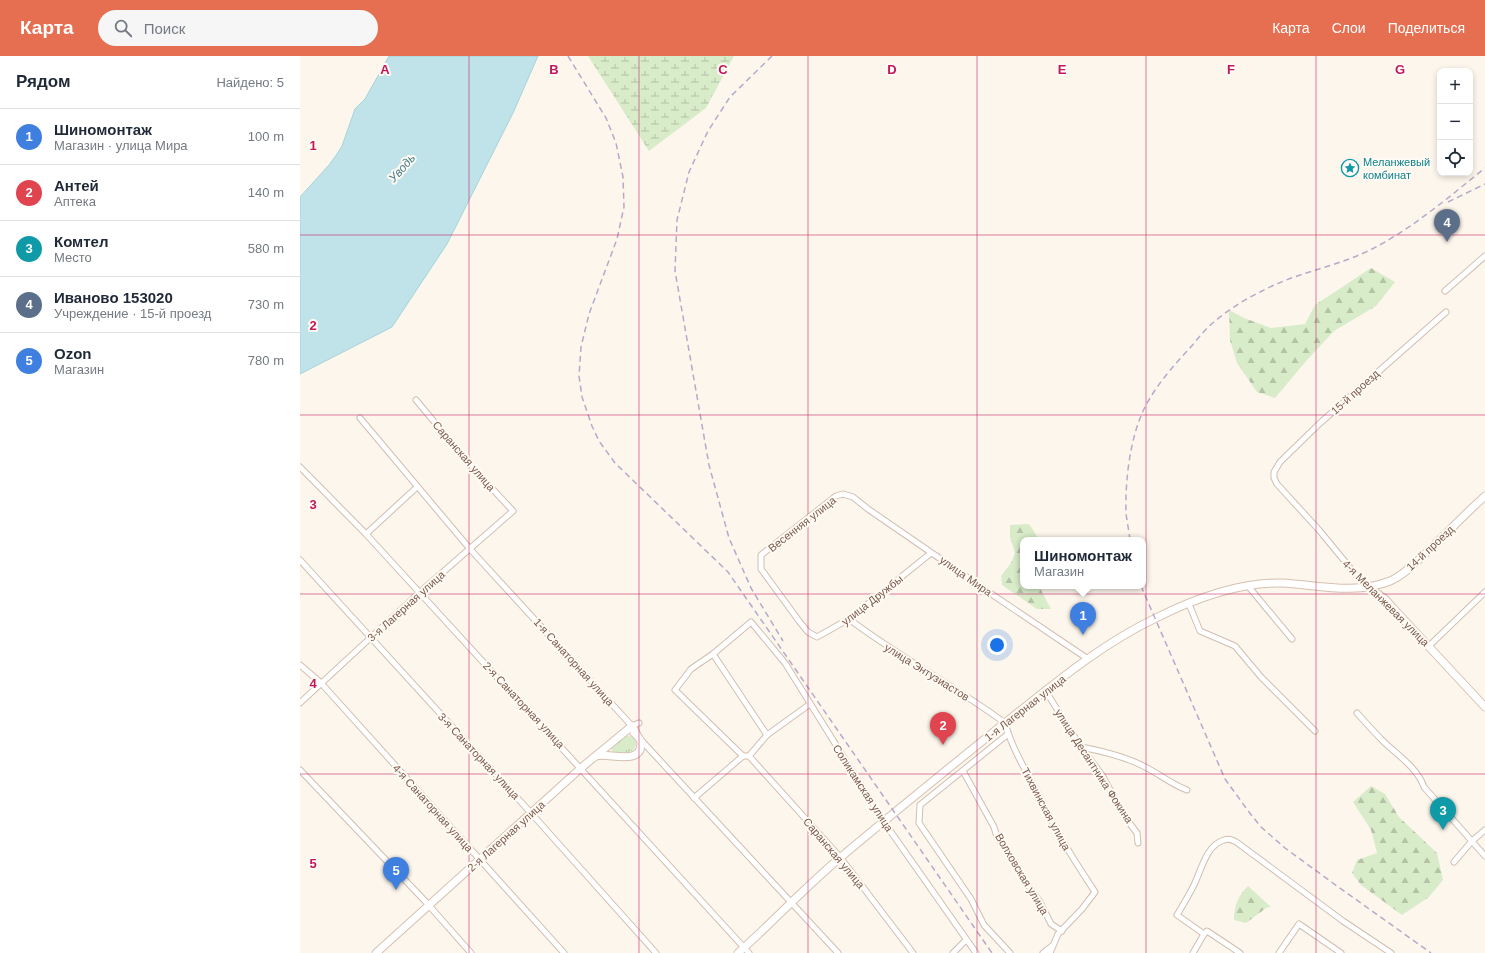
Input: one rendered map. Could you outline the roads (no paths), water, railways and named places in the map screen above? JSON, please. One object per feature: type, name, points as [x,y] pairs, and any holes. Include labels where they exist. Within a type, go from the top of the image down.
[{"type":"main road","name":"14-й проезд","points":[[1368,586],[1392,581],[1402,574],[1485,496]]},
{"type":"main road","name":"1-я Лагерная улица","points":[[738,953],[747,950],[791,902],[840,858],[1045,690],[1112,642],[1156,618],[1207,596],[1248,586],[1280,583],[1348,589],[1368,586]]},
{"type":"main road","name":"4-я Меланжевая улица","points":[[1368,586],[1385,599],[1485,708]]},
{"type":"main road","name":"2-я Лагерная улица","points":[[379,952],[581,768],[622,734],[636,725]]},
{"type":"main road","name":"1-я Санаторная улица","points":[[636,725],[637,735]]},
{"type":"main road","points":[[596,756],[603,754],[617,757],[634,755],[639,751],[641,743],[637,735],[630,732],[622,734]]},
{"type":"street","points":[[1445,291],[1485,256]]},
{"type":"street","name":"15-й проезд","points":[[1274,478],[1274,472],[1280,462],[1319,424],[1446,312]]},
{"type":"street","name":"Саранская улица","points":[[416,400],[473,468],[513,511]]},
{"type":"street","name":"1-я Санаторная улица","points":[[360,418],[470,549],[636,725]]},
{"type":"street","name":"2-я Санаторная улица","points":[[300,467],[366,534],[747,950]]},
{"type":"street","name":"4-я Меланжевая улица","points":[[1274,478],[1277,484],[1319,530],[1356,575],[1368,586]]},
{"type":"street","points":[[366,534],[418,488]]},
{"type":"street","name":"улица Мира","points":[[843,494],[853,497],[931,553],[1088,659]]},
{"type":"street","name":"Весенняя улица","points":[[808,632],[761,569],[761,555],[836,496],[843,494]]},
{"type":"street","name":"3-я Лагерная улица","points":[[300,703],[419,593],[513,511]]},
{"type":"street","name":"улица Дружбы","points":[[808,632],[817,637],[849,619],[931,553]]},
{"type":"street","name":"3-я Санаторная улица","points":[[300,560],[531,813],[656,953]]},
{"type":"street","points":[[1248,586],[1292,639]]},
{"type":"street","points":[[1429,646],[1485,592]]},
{"type":"street","points":[[1189,604],[1200,631],[1235,646],[1261,677],[1315,731]]},
{"type":"street","name":"улица Энтузиастов","points":[[849,619],[879,641],[1006,723]]},
{"type":"street","name":"Соликамская улица","points":[[713,654],[750,622],[785,663],[884,822],[976,953]]},
{"type":"street","points":[[743,756],[675,690],[691,669],[713,654],[767,735]]},
{"type":"street","name":"4-я Санаторная улица","points":[[300,665],[321,683],[564,953]]},
{"type":"street","name":"улица Десантника Фокина","points":[[1045,690],[1080,747],[1102,775],[1124,816],[1137,833],[1138,843]]},
{"type":"street","points":[[694,798],[743,756],[749,756],[767,735],[810,704]]},
{"type":"street","points":[[1357,713],[1383,742],[1396,752],[1416,772],[1422,780],[1424,787],[1485,856]]},
{"type":"street","name":"Тихвинская улица","points":[[1006,723],[1008,734],[1046,812],[1069,853],[1095,892],[1062,931]]},
{"type":"street","points":[[1008,734],[920,805],[919,823],[971,899],[984,925],[1010,953]]},
{"type":"street","name":"1-я Санаторная улица","points":[[637,735],[838,953]]},
{"type":"street","points":[[1080,747],[1109,754],[1148,768],[1180,788],[1187,790]]},
{"type":"street","name":"Саранская улица","points":[[749,756],[840,858],[913,953]]},
{"type":"street","points":[[300,770],[429,905],[471,953]]},
{"type":"street","name":"Волховская улица","points":[[963,771],[994,827],[997,837],[1040,902],[1051,924],[1062,931]]},
{"type":"street","points":[[1454,862],[1472,841],[1485,830]]},
{"type":"street","points":[[1204,934],[1177,915],[1195,883],[1204,859],[1218,842],[1225,839],[1234,840],[1343,921],[1391,953]]},
{"type":"street","points":[[1279,953],[1299,924],[1342,953]]},
{"type":"street","points":[[1050,953],[1058,934],[1062,931]]},
{"type":"street","points":[[1193,953],[1207,931],[1240,953]]},
{"type":"street","points":[[953,953],[966,940]]},
{"type":"street","points":[[1043,953],[1053,945]]},
{"type":"water","name":"Уводь","points":[[389,56],[538,56],[513,113],[447,244],[392,327],[300,374],[300,197],[337,154],[342,146],[355,109],[365,99]]},
{"type":"railway","points":[[568,56],[606,118],[616,143],[623,177],[624,207],[617,239],[589,314],[581,347],[579,376],[582,397],[599,441],[615,463],[728,572],[992,953]]},
{"type":"railway","points":[[772,56],[730,97],[708,131],[689,172],[677,220],[675,271],[709,465],[729,538],[751,588],[783,641]]},
{"type":"railway","points":[[1130,537],[1126,513],[1126,487],[1129,460],[1139,420],[1148,401],[1164,378],[1207,328],[1237,305],[1275,284],[1359,255],[1387,241],[1430,212],[1485,168]]},
{"type":"railway","points":[[1448,202],[1485,184]]},
{"type":"railway","points":[[1142,589],[1225,779],[1249,812],[1261,827],[1285,848],[1431,953]]},
{"type":"place","name":"Меланжевый комбинат","points":[[1350,168]]},
{"type":"place","name":"Иваново 153020","points":[[1447,242]]},
{"type":"place","name":"Шиномонтаж","points":[[1083,635]]},
{"type":"place","name":"Антей","points":[[943,745]]},
{"type":"place","name":"Комтел","points":[[1443,830]]},
{"type":"place","name":"Ozon","points":[[396,890]]}]
